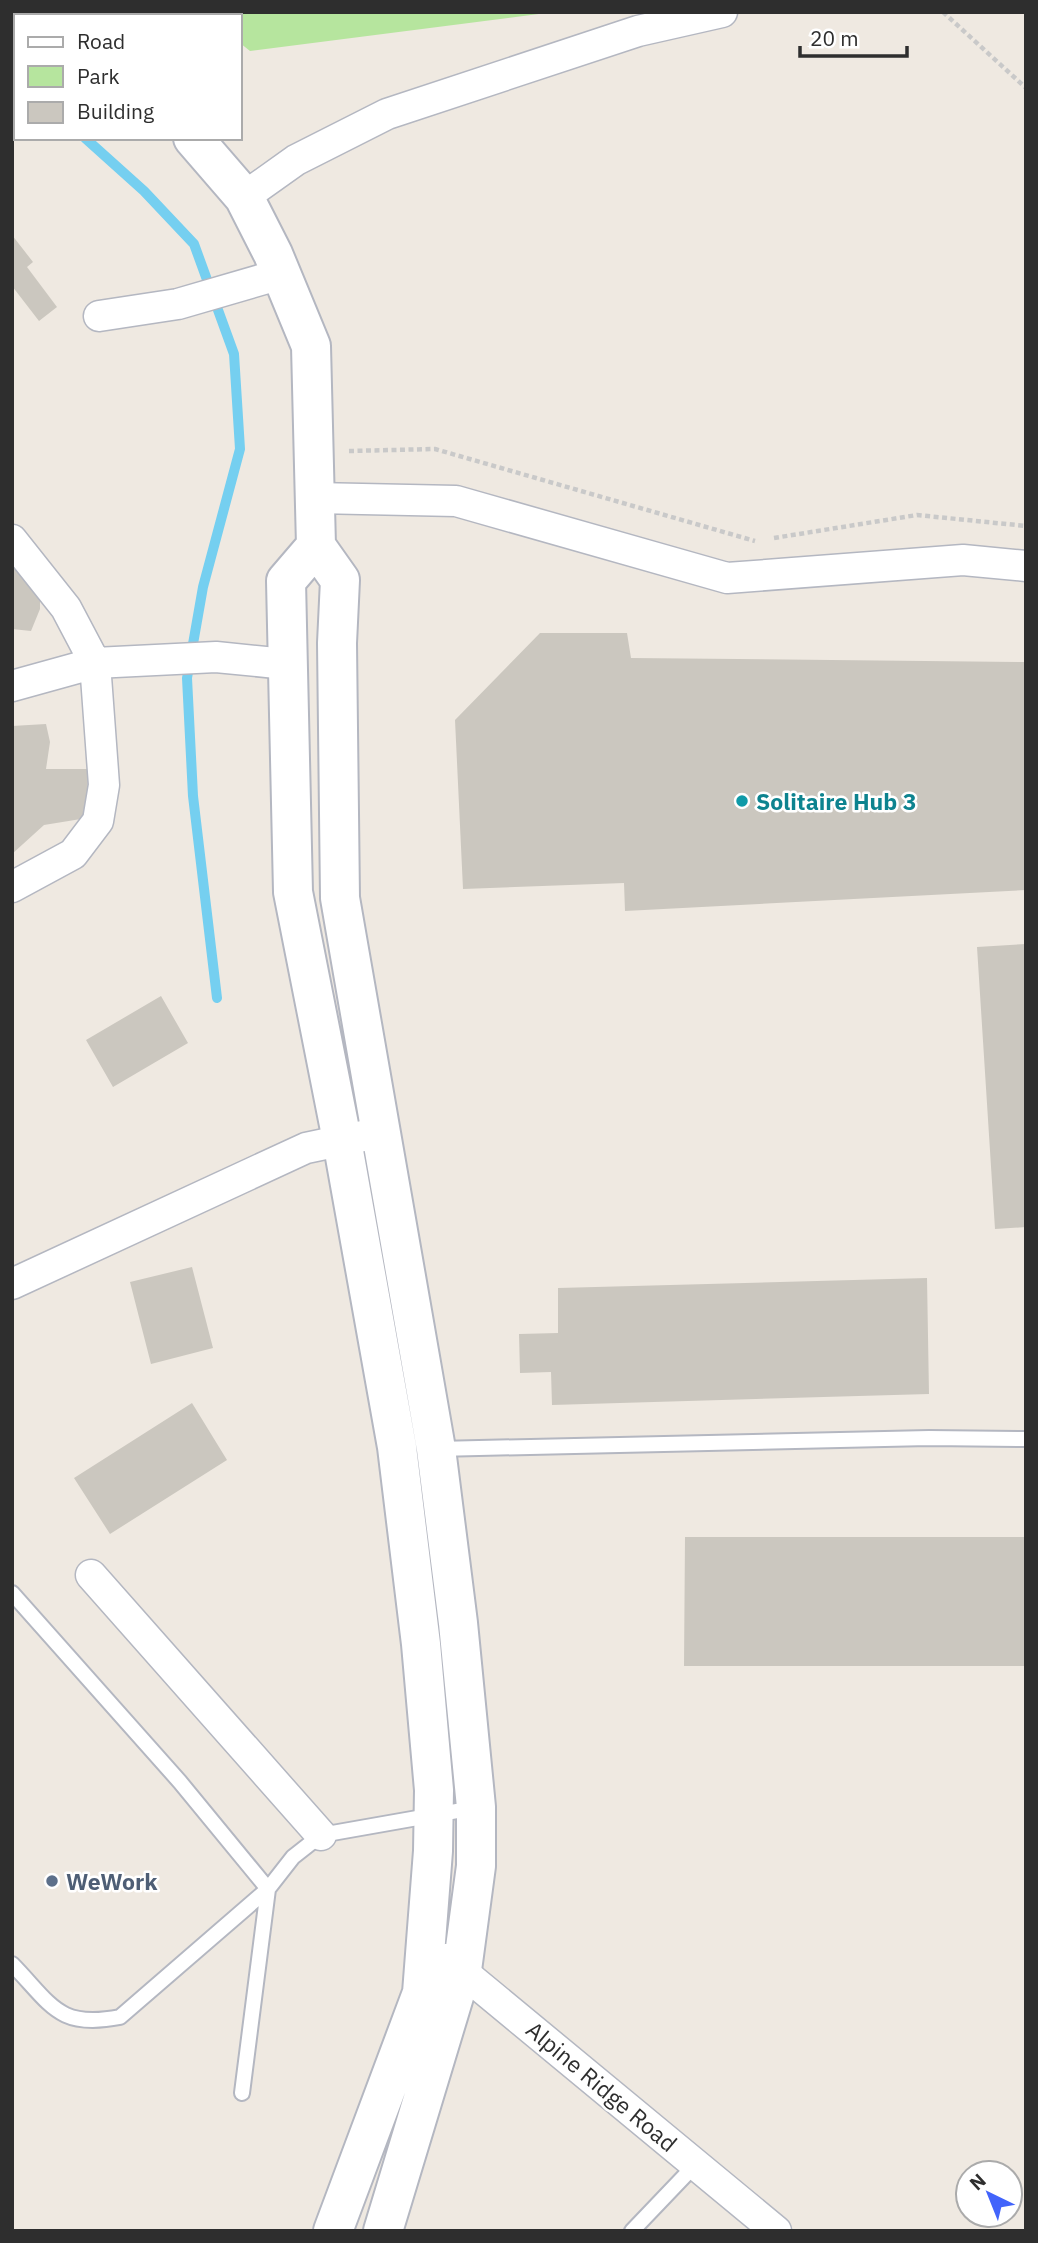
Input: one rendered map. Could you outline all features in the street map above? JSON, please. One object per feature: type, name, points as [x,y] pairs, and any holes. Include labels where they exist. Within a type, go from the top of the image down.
[{"type":"street","points":[[244,197],[296,160],[387,114],[638,31],[722,12]]},
{"type":"street","points":[[195,140],[244,197],[281,274],[311,346],[316,546],[340,580],[337,643],[340,898],[436,1449],[477,1807],[476,1866],[462,1970],[383,2231]]},
{"type":"street","points":[[99,316],[189,301],[281,274]]},
{"type":"street","points":[[315,498],[456,501],[727,578],[963,560],[1026,566]]},
{"type":"street","points":[[12,540],[66,608],[95,663],[104,785],[98,821],[73,854],[12,887]]},
{"type":"street","points":[[316,546],[286,581],[293,892],[342,1140],[397,1447],[421,1644],[433,1813],[422,1993],[333,2231]]},
{"type":"street","points":[[12,686],[95,663],[216,657],[286,664]]},
{"type":"street","points":[[12,1284],[306,1148],[380,1132]]},
{"type":"street","points":[[91,1575],[321,1835]]},
{"type":"street","name":"Alpine Ridge Road","points":[[426,1943],[776,2231]]},
{"type":"lane","points":[[436,1449],[929,1438],[1026,1439]]},
{"type":"lane","points":[[12,1592],[180,1782],[268,1889],[242,2093]]},
{"type":"lane","points":[[12,1964],[61,2014],[90,2023],[120,2017],[268,1889],[293,1857],[321,1835],[477,1807]]},
{"type":"lane","points":[[632,2231],[696,2164]]},
{"type":"path","points":[[943,12],[1026,88]]},
{"type":"path","points":[[314,451],[435,449],[754,541],[917,515],[1026,526]]},
{"type":"green space","points":[[203,12],[554,12],[250,51],[242,45],[242,14]]},
{"type":"building","points":[[12,235],[33,262],[27,267],[57,307],[39,321],[12,286]]},
{"type":"building","points":[[12,549],[40,580],[40,609],[31,631],[12,629]]},
{"type":"building","name":"Solitaire Hub 3","points":[[540,633],[627,633],[631,658],[1026,662],[1026,890],[625,911],[624,883],[463,889],[455,720]]},
{"type":"building","points":[[46,724],[50,742],[46,769],[88,769],[87,818],[44,825],[12,854],[12,726]]},
{"type":"building","points":[[1026,944],[1026,1227],[995,1229],[977,947]]},
{"type":"building","points":[[161,996],[188,1043],[113,1087],[86,1040]]},
{"type":"building","points":[[192,1267],[213,1348],[151,1364],[130,1282]]},
{"type":"building","points":[[927,1278],[929,1394],[552,1405],[551,1372],[520,1373],[519,1334],[558,1333],[558,1288]]},
{"type":"building","points":[[192,1403],[227,1460],[110,1534],[74,1478]]},
{"type":"building","points":[[685,1537],[1026,1537],[1026,1666],[684,1666]]},
{"type":"waterway","points":[[87,140],[144,191],[194,244],[234,354],[240,449],[203,587],[187,678],[193,796],[217,998]]},
{"type":"place","name":"Solitaire Hub 3","points":[[742,801]]},
{"type":"place","name":"WeWork","points":[[52,1881]]}]
